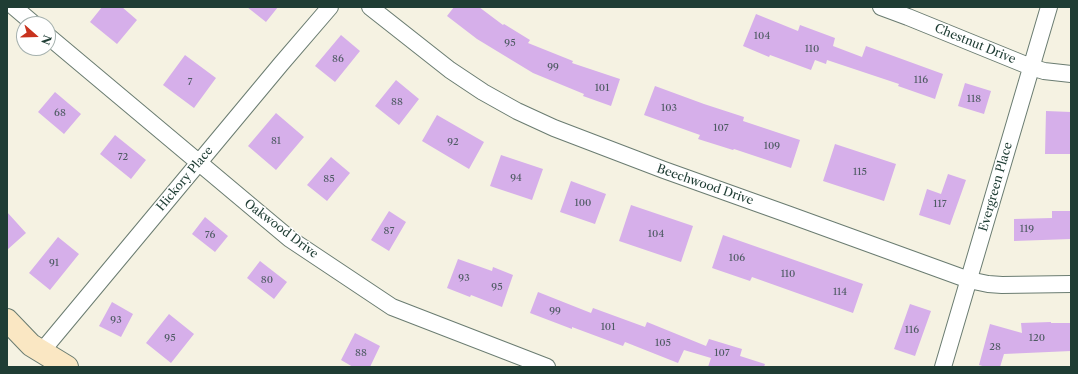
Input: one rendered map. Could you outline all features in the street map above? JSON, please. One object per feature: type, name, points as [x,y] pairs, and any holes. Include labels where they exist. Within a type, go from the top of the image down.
[{"type":"street","points":[[14,7],[25,16]]},
{"type":"street","name":"Hickory Place","points":[[42,351],[330,7]]},
{"type":"street","name":"Beechwood Drive","points":[[370,7],[450,70],[483,92],[517,111],[554,128],[664,170],[969,280],[1002,285],[1071,284]]},
{"type":"street","name":"Chestnut Drive","points":[[881,7],[1031,67],[1044,71],[1071,74]]},
{"type":"street","name":"Evergreen Place","points":[[943,367],[1049,7]]},
{"type":"street","name":"Oakwood Drive","points":[[56,43],[290,239],[392,307],[547,367]]},
{"type":"street","points":[[7,320],[31,345],[67,367]]},
{"type":"building","points":[[102,7],[122,7],[137,20],[117,44],[90,22]]},
{"type":"building","points":[[247,7],[278,7],[266,22]]},
{"type":"building","points":[[454,7],[479,7],[503,25],[504,24],[530,40],[528,43],[573,61],[572,63],[620,79],[611,106],[583,96],[584,94],[533,73],[477,39],[447,16]]},
{"type":"building","points":[[756,14],[798,31],[800,25],[835,38],[833,46],[862,57],[866,46],[943,74],[935,99],[898,86],[899,84],[827,60],[826,64],[815,60],[811,70],[770,55],[769,57],[743,46]]},
{"type":"building","points":[[341,35],[360,51],[335,82],[315,66]]},
{"type":"building","points":[[185,55],[216,78],[194,108],[163,85]]},
{"type":"building","points":[[396,80],[419,99],[399,125],[375,106]]},
{"type":"building","points":[[965,83],[991,91],[984,114],[958,106]]},
{"type":"building","points":[[655,86],[744,117],[743,121],[800,140],[791,168],[698,139],[700,135],[644,115]]},
{"type":"building","points":[[55,92],[81,114],[64,134],[38,112]]},
{"type":"building","points":[[1046,111],[1071,112],[1071,154],[1045,154]]},
{"type":"building","points":[[276,113],[304,137],[276,170],[248,146]]},
{"type":"building","points":[[437,115],[484,142],[469,169],[422,141]]},
{"type":"building","points":[[115,135],[146,160],[131,179],[100,154]]},
{"type":"building","points":[[835,144],[896,164],[884,201],[823,181]]},
{"type":"building","points":[[501,155],[543,169],[532,200],[490,186]]},
{"type":"building","points":[[331,157],[350,173],[327,201],[307,185]]},
{"type":"building","points":[[948,174],[966,180],[950,225],[919,215],[927,189],[941,194]]},
{"type":"building","points":[[571,181],[606,194],[595,224],[560,212]]},
{"type":"building","points":[[631,205],[693,226],[681,262],[619,241]]},
{"type":"building","points":[[389,211],[406,222],[389,251],[371,240]]},
{"type":"building","points":[[1052,211],[1071,211],[1071,239],[1014,241],[1014,219],[1052,218]]},
{"type":"building","points":[[7,212],[26,233],[7,250]]},
{"type":"building","points":[[205,217],[228,236],[215,252],[192,234]]},
{"type":"building","points":[[723,235],[863,284],[853,313],[752,277],[750,281],[712,268]]},
{"type":"building","points":[[58,237],[79,254],[50,290],[29,273]]},
{"type":"building","points":[[458,259],[492,271],[493,267],[513,275],[502,307],[471,295],[470,297],[447,288]]},
{"type":"building","points":[[260,261],[287,282],[274,299],[247,278]]},
{"type":"building","points":[[538,292],[591,313],[593,308],[645,327],[647,322],[706,346],[709,339],[742,349],[740,356],[765,364],[764,367],[708,367],[711,358],[684,350],[678,363],[625,342],[623,346],[530,313]]},
{"type":"building","points":[[112,302],[133,314],[121,337],[99,326]]},
{"type":"building","points":[[910,304],[931,311],[915,356],[894,349]]},
{"type":"building","points":[[169,314],[194,334],[171,363],[146,343]]},
{"type":"building","points":[[1021,323],[1071,323],[1071,351],[1004,354],[1000,367],[986,367],[979,365],[990,324],[1022,333]]},
{"type":"building","points":[[355,333],[380,346],[370,367],[353,367],[341,360]]}]
